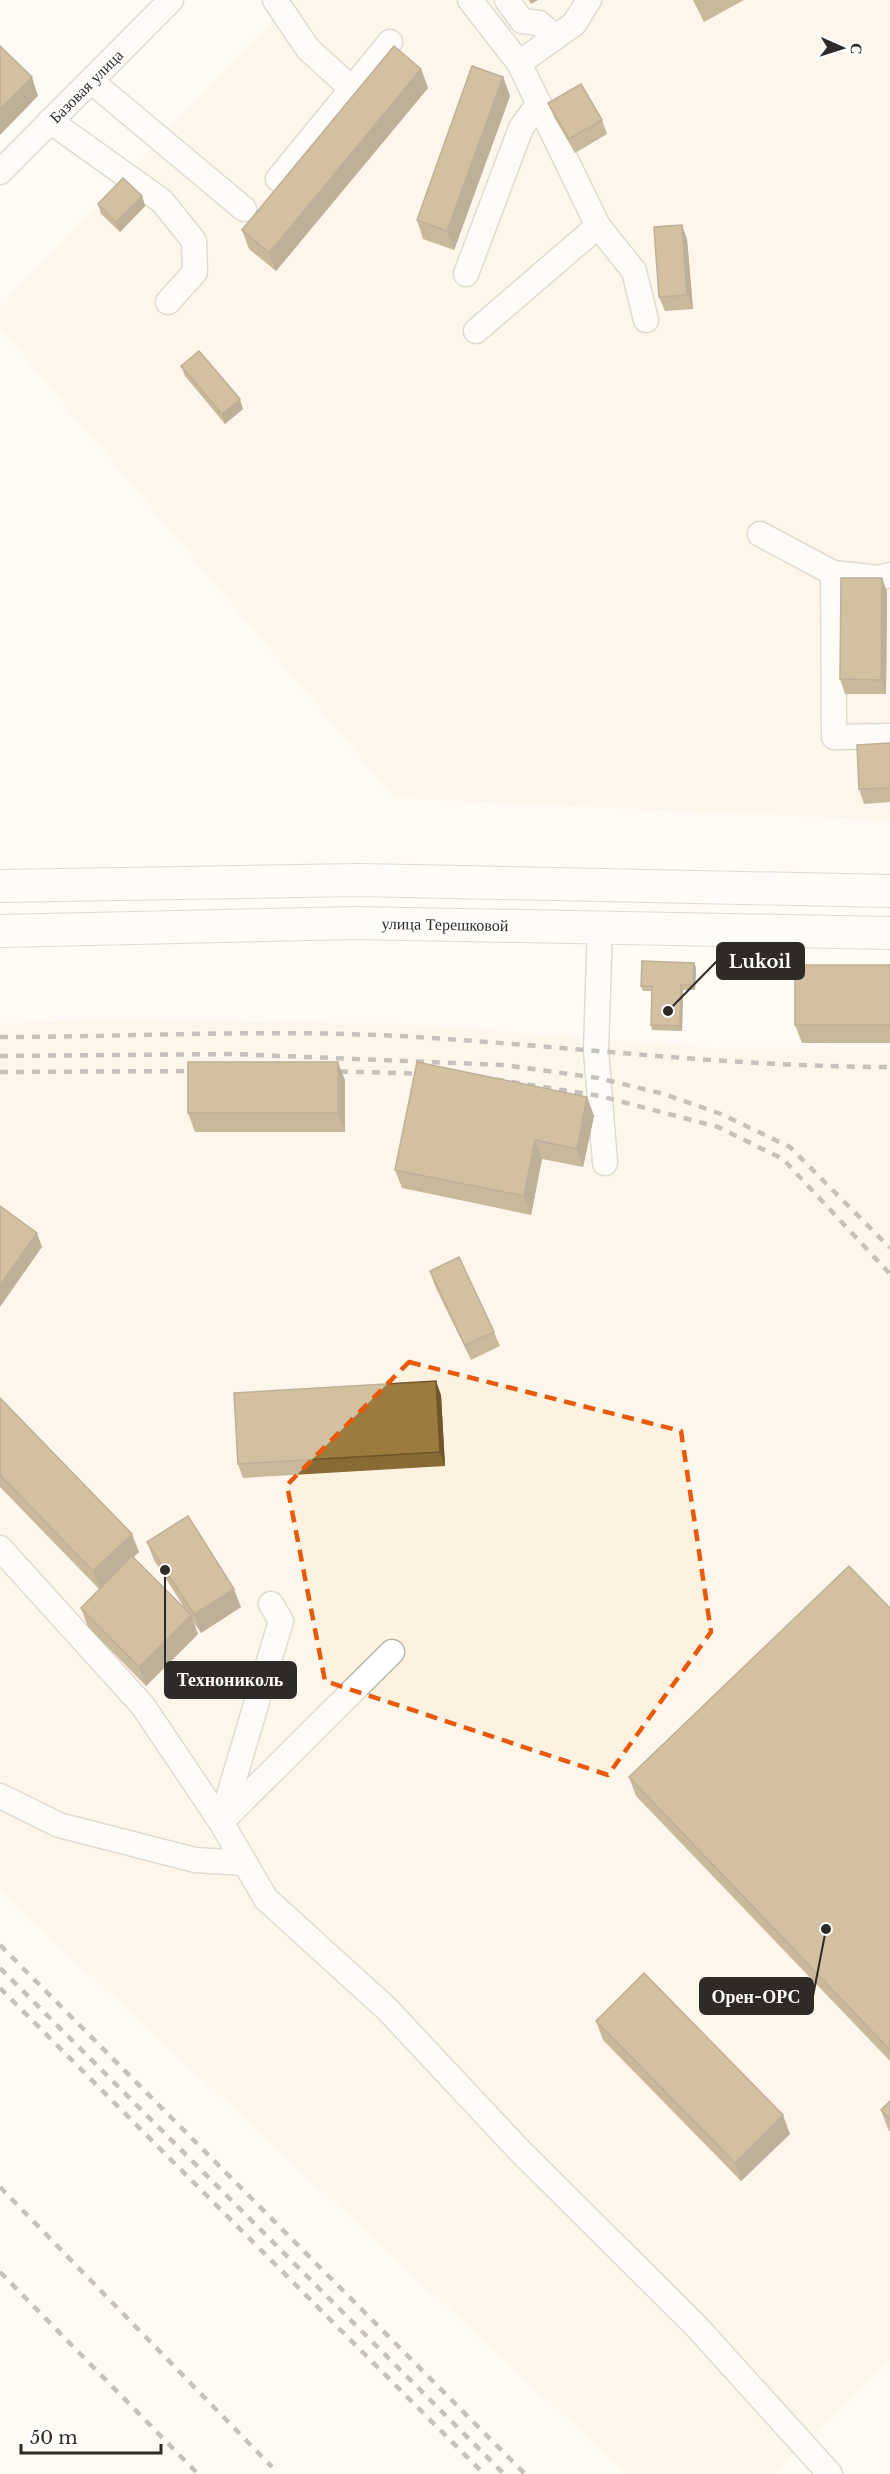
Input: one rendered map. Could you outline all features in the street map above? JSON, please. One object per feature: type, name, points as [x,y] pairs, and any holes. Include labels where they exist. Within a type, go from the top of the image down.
[{"type":"main road","points":[[0,886],[359,880],[890,891]]},
{"type":"main road","points":[[600,885],[600,927]]},
{"type":"main road","name":"улица Терешковой","points":[[0,931],[355,923],[890,933]]},
{"type":"street","name":"Базовая улица","points":[[0,172],[171,0]]},
{"type":"street","points":[[275,0],[308,49],[351,87]]},
{"type":"street","points":[[470,0],[519,63],[598,226],[634,271],[646,320]]},
{"type":"street","points":[[507,0],[522,21],[539,23],[555,37]]},
{"type":"street","points":[[519,63],[574,24],[589,0]]},
{"type":"street","points":[[278,179],[390,42]]},
{"type":"street","points":[[91,81],[244,209]]},
{"type":"street","points":[[466,274],[521,128],[538,103]]},
{"type":"street","points":[[50,121],[162,201],[194,241],[195,272],[168,302]]},
{"type":"street","points":[[476,331],[598,226]]},
{"type":"street","points":[[760,534],[833,573],[879,578],[890,575]]},
{"type":"street","points":[[833,573],[834,737],[890,736]]},
{"type":"street","points":[[600,927],[596,1050],[605,1163]]},
{"type":"street","points":[[0,1548],[143,1706],[221,1822],[266,1899],[387,2009],[520,2151],[696,2326],[830,2474]]},
{"type":"street","points":[[221,1822],[281,1621],[271,1604]]},
{"type":"street","points":[[221,1822],[393,1652]]},
{"type":"street","points":[[0,1796],[59,1824],[195,1860],[244,1863]]},
{"type":"highlighted area","points":[[409,1362],[681,1431],[711,1632],[608,1775],[325,1681],[287,1485]]},
{"type":"shaded area","points":[[292,0],[890,0],[890,820],[395,798],[0,327],[0,308]]},
{"type":"shaded area","points":[[99,1020],[404,1024],[709,1048],[890,1047],[890,2360],[773,2474],[627,2474],[0,1891],[0,1024]]},
{"type":"building","points":[[0,46],[32,77],[0,109]]},
{"type":"building","points":[[394,46],[421,69],[269,253],[242,230]]},
{"type":"building","points":[[472,66],[503,77],[447,231],[417,220]]},
{"type":"building","points":[[581,84],[602,120],[569,139],[548,103]]},
{"type":"building","points":[[123,178],[142,196],[116,222],[98,204]]},
{"type":"building","points":[[682,225],[687,295],[659,297],[654,227]]},
{"type":"building","points":[[199,351],[240,399],[222,414],[181,366]]},
{"type":"building","points":[[841,578],[882,578],[881,680],[840,679]]},
{"type":"building","points":[[890,743],[890,788],[859,789],[857,745]]},
{"type":"building","points":[[642,961],[694,963],[693,985],[681,985],[680,1026],[651,1025],[652,986],[641,986]]},
{"type":"building","points":[[795,965],[890,965],[890,1025],[795,1025]]},
{"type":"building","points":[[188,1062],[338,1062],[338,1113],[188,1113]]},
{"type":"building","points":[[417,1062],[587,1097],[577,1149],[535,1140],[524,1196],[395,1170]]},
{"type":"building","points":[[0,1206],[37,1233],[0,1285]]},
{"type":"building","points":[[459,1257],[494,1332],[465,1345],[430,1271]]},
{"type":"building","points":[[436,1381],[440,1452],[238,1464],[234,1393]]},
{"type":"building","points":[[0,1398],[132,1534],[93,1571],[0,1475]]},
{"type":"building","points":[[188,1516],[234,1589],[194,1614],[147,1542]]},
{"type":"building","points":[[132,1556],[191,1615],[139,1667],[81,1608]]},
{"type":"building","points":[[849,1566],[890,1608],[890,2050],[629,1777]]},
{"type":"building","points":[[644,1973],[783,2115],[735,2163],[596,2021]]},
{"type":"building","points":[[890,2101],[890,2120],[881,2110]]},
{"type":"railway","points":[[0,1037],[249,1033],[348,1034],[767,1063],[890,1067]]},
{"type":"railway","points":[[0,1056],[233,1054],[504,1065],[598,1078],[664,1094],[721,1114],[790,1147],[890,1248]]},
{"type":"railway","points":[[0,1072],[204,1071]]},
{"type":"railway","points":[[324,1071],[432,1074]]},
{"type":"railway","points":[[480,1077],[600,1096],[718,1127],[783,1159],[890,1274]]},
{"type":"railway","points":[[0,1945],[525,2474]]},
{"type":"railway","points":[[0,1968],[504,2474]]},
{"type":"railway","points":[[0,1988],[484,2474]]},
{"type":"railway","points":[[0,2187],[272,2467]]},
{"type":"railway","points":[[0,2272],[198,2474]]},
{"type":"place","name":"Lukoil","points":[[668,1011]]},
{"type":"place","name":"Технониколь","points":[[165,1570]]},
{"type":"place","name":"Орен-ОРС","points":[[826,1929]]}]
